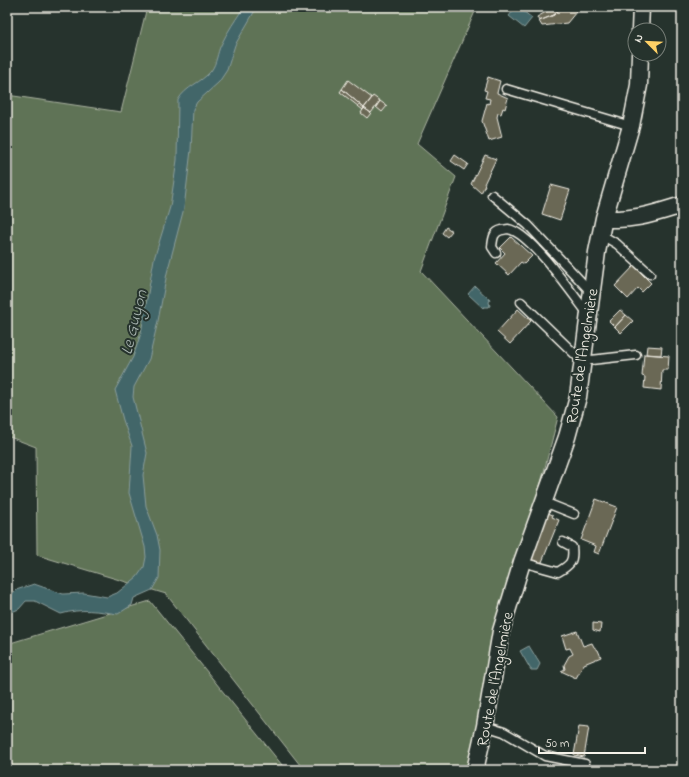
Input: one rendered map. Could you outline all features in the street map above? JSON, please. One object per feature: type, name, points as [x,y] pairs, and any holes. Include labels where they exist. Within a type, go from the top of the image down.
[{"type":"street","points":[[640,22],[641,7]]},
{"type":"street","name":"Route de l'Angelmière","points":[[475,770],[485,726],[501,631],[522,562],[567,437],[578,397],[600,234],[631,126],[639,85],[640,62]]},
{"type":"street","points":[[604,218],[640,218],[682,205]]},
{"type":"lane","points":[[506,89],[631,126]]},
{"type":"lane","points":[[492,195],[528,225],[591,292]]},
{"type":"lane","points":[[496,253],[492,247],[493,237],[498,231],[508,229],[524,237],[552,266],[589,315]]},
{"type":"lane","points":[[600,234],[617,244],[650,274]]},
{"type":"lane","points":[[521,302],[582,361],[636,355]]},
{"type":"lane","points":[[544,502],[574,514]]},
{"type":"lane","points":[[522,562],[558,572],[569,566],[573,556],[572,547],[563,542]]},
{"type":"lane","points":[[485,726],[504,732],[545,756],[585,764],[584,770]]},
{"type":"green space","points":[[147,7],[477,7],[417,144],[456,177],[421,271],[558,417],[467,770],[304,770],[166,594],[37,555],[36,447],[7,436],[7,95],[121,112]]},
{"type":"green space","points":[[150,601],[286,770],[7,770],[7,644]]},
{"type":"water","points":[[244,7],[257,7],[235,45],[227,70],[219,82],[197,102],[193,109],[191,150],[184,208],[167,273],[149,359],[134,387],[133,397],[147,453],[143,475],[146,506],[157,535],[160,550],[159,578],[152,590],[134,598],[132,605],[118,614],[83,611],[61,614],[35,601],[26,601],[19,609],[9,613],[7,618],[7,599],[16,590],[34,584],[63,594],[84,593],[107,597],[117,593],[137,577],[144,567],[146,557],[145,547],[129,493],[132,446],[115,390],[133,357],[141,333],[154,259],[170,207],[177,160],[178,100],[185,91],[203,79],[211,71],[215,65],[223,40]]},
{"type":"water","points":[[516,7],[532,18],[524,28],[509,16]]},
{"type":"water","points":[[475,286],[490,300],[490,306],[483,308],[468,294]]},
{"type":"water","points":[[529,646],[540,664],[537,670],[531,670],[520,651]]},
{"type":"building","points":[[553,7],[561,7],[554,15],[539,21],[537,17]]},
{"type":"building","points":[[561,7],[576,7],[574,10],[576,12],[567,23],[542,26],[539,21],[554,15]]},
{"type":"building","points":[[488,77],[500,81],[497,93],[508,98],[505,109],[503,108],[501,114],[498,113],[497,117],[502,137],[489,141],[482,121],[487,103],[489,104],[490,99],[485,98],[487,91],[484,90]]},
{"type":"building","points":[[348,80],[372,98],[364,108],[342,89]]},
{"type":"building","points":[[342,89],[364,108],[363,110],[340,92]]},
{"type":"building","points":[[373,96],[380,101],[371,113],[364,108]]},
{"type":"building","points":[[380,101],[387,106],[382,112],[376,107]]},
{"type":"building","points":[[364,108],[371,113],[367,118],[361,113]]},
{"type":"building","points":[[455,155],[468,164],[464,170],[451,161]]},
{"type":"building","points":[[485,155],[496,159],[481,193],[471,184]]},
{"type":"building","points":[[551,185],[570,190],[560,220],[542,214]]},
{"type":"building","points":[[446,227],[452,231],[447,237],[442,233]]},
{"type":"building","points":[[511,237],[532,256],[524,264],[521,262],[509,275],[496,263],[505,253],[500,248]]},
{"type":"building","points":[[634,266],[651,283],[642,292],[638,288],[628,299],[615,286]]},
{"type":"building","points":[[518,309],[531,321],[510,344],[497,332]]},
{"type":"building","points":[[620,310],[626,315],[615,327],[609,321]]},
{"type":"building","points":[[626,315],[633,321],[621,333],[615,327]]},
{"type":"building","points":[[647,346],[662,347],[661,355],[646,354]]},
{"type":"building","points":[[644,354],[669,356],[668,370],[662,370],[661,390],[644,388],[645,377],[642,376]]},
{"type":"building","points":[[596,499],[617,507],[599,554],[594,552],[596,546],[581,540]]},
{"type":"building","points":[[548,513],[553,515],[552,517],[559,520],[542,562],[540,563],[532,560],[531,558]]},
{"type":"building","points":[[593,623],[601,624],[600,632],[593,630]]},
{"type":"building","points":[[577,631],[583,646],[592,643],[598,650],[601,657],[584,664],[576,678],[561,671],[565,669],[564,665],[569,656],[573,654],[570,648],[566,649],[562,636]]},
{"type":"building","points":[[579,726],[589,727],[584,757],[574,755]]},
{"type":"water label","name":"Le Guyon","points":[[133,322]]}]
